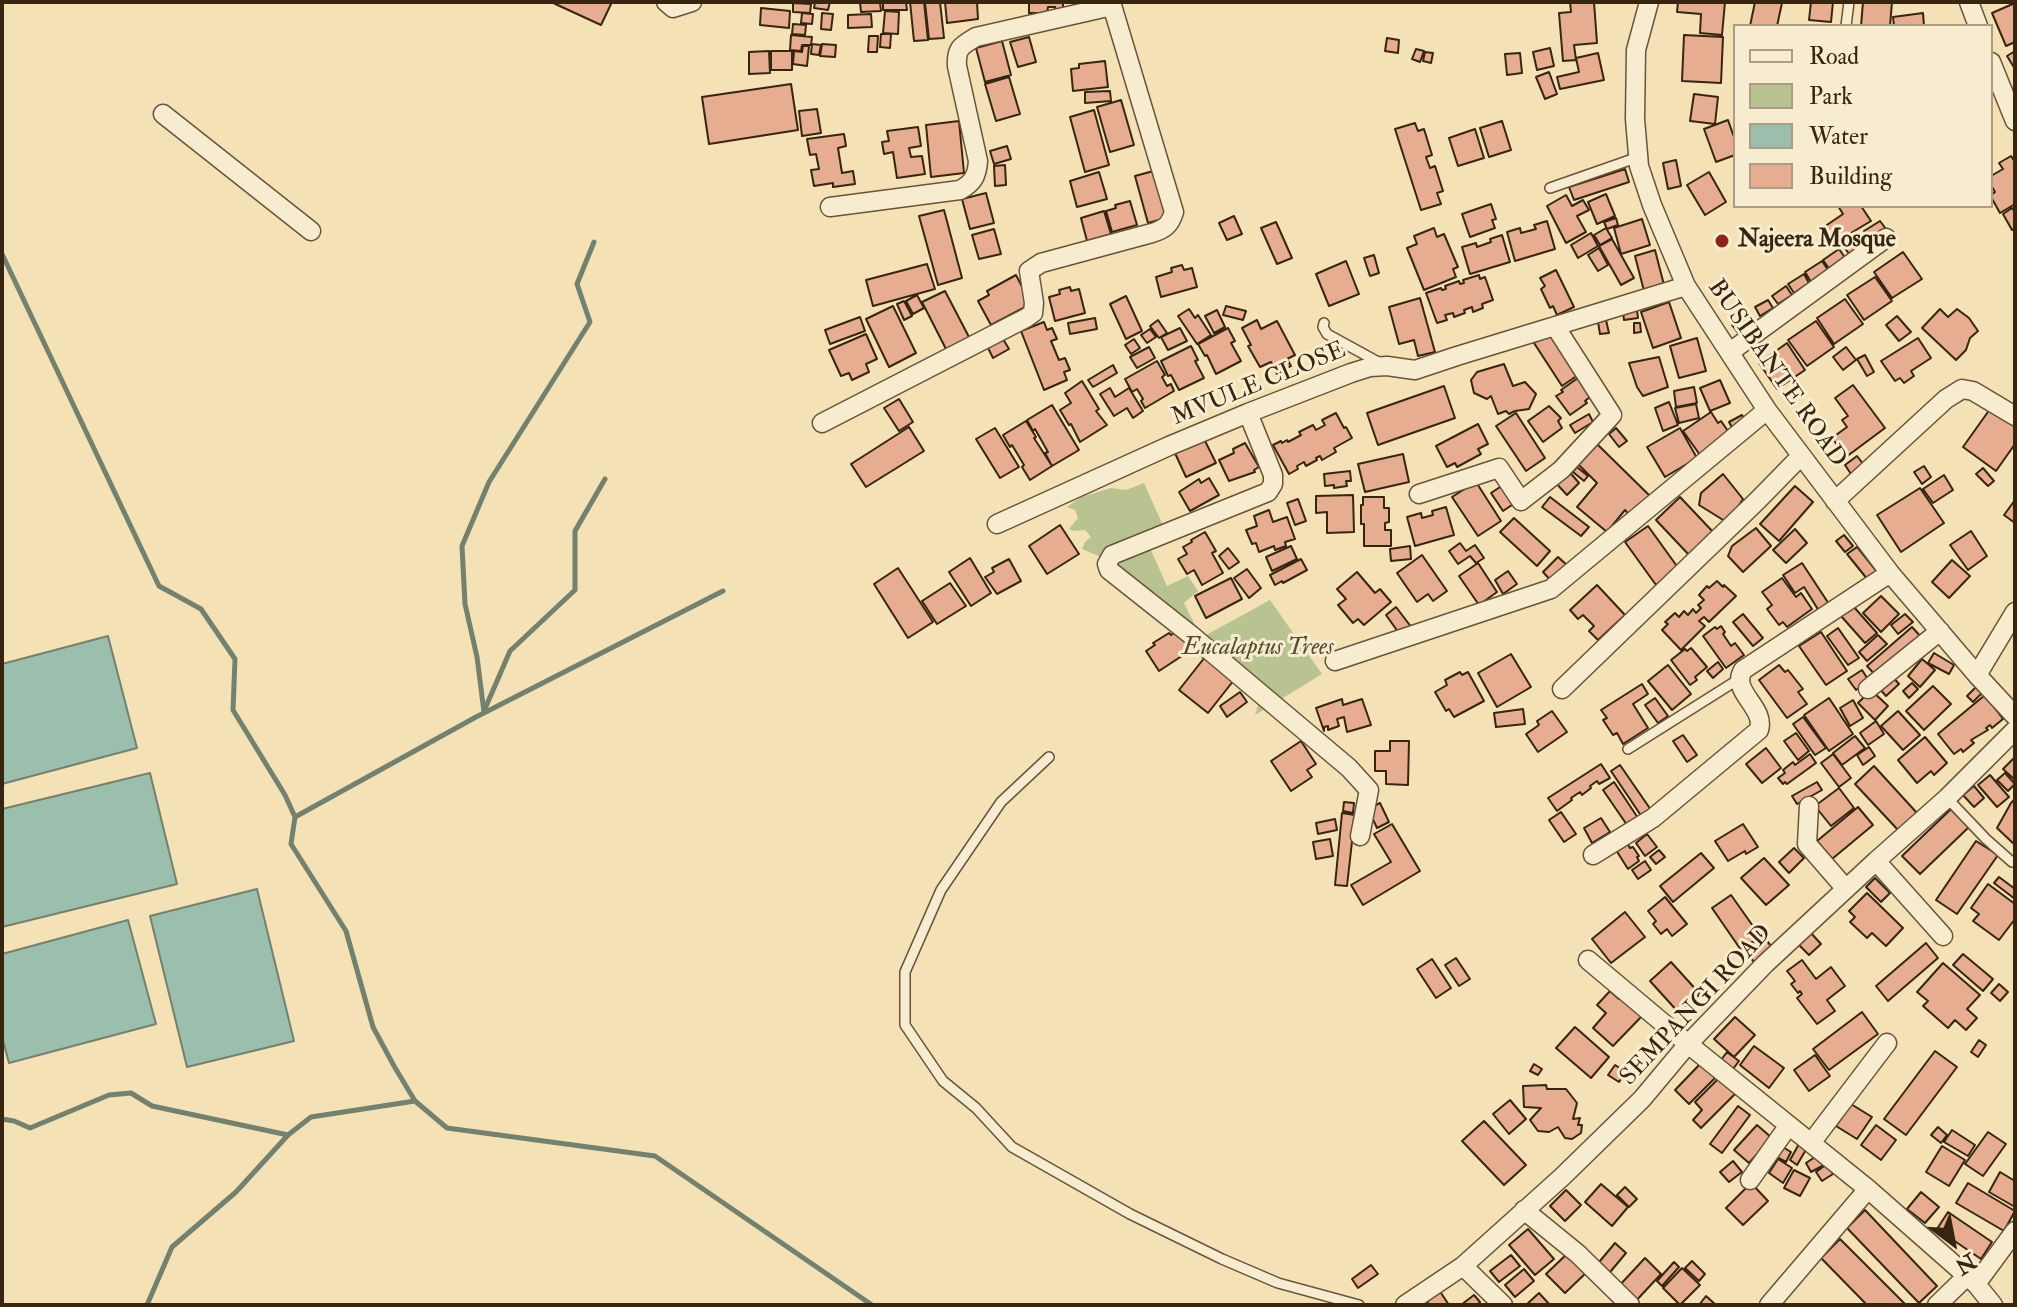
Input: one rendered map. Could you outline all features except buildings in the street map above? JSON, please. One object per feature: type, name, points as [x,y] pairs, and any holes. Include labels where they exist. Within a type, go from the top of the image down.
[{"type":"street","points":[[666,2],[673,8],[692,2]]},
{"type":"street","name":"BUSIBANTE ROAD","points":[[1649,2],[1636,50],[1635,119],[1639,166],[1686,286],[1767,410],[1890,573],[2015,716]]},
{"type":"street","points":[[1969,2],[1977,24]]},
{"type":"street","points":[[822,423],[1033,313],[1029,271],[1033,267],[1152,233],[1171,222],[1174,212],[1112,4],[976,37],[958,49],[957,66],[978,161],[977,172],[969,185],[960,190],[830,207]]},
{"type":"street","points":[[1993,67],[2015,121]]},
{"type":"street","points":[[163,114],[311,231]]},
{"type":"street","points":[[1730,352],[1886,238]]},
{"type":"street","name":"MVULE CLOSE","points":[[997,524],[1248,413],[1363,369],[1387,366],[1406,370],[1424,368],[1686,286]]},
{"type":"street","points":[[1419,494],[1499,468],[1521,501],[1561,470],[1612,415],[1555,326]]},
{"type":"street","points":[[1835,501],[1955,391],[1973,391],[2015,416]]},
{"type":"street","points":[[1335,661],[1551,589],[1767,410]]},
{"type":"street","points":[[1248,413],[1273,475],[1273,484],[1268,492],[1112,555],[1107,564],[1109,570],[1349,768],[1369,790],[1360,836]]},
{"type":"street","points":[[1562,689],[1801,456]]},
{"type":"street","points":[[1593,855],[1653,818],[1759,730],[1760,717],[1740,685],[1743,670],[1890,573]]},
{"type":"street","points":[[1977,675],[2015,612]]},
{"type":"street","points":[[1868,689],[1940,631]]},
{"type":"street","name":"SEMPANGI ROAD","points":[[1405,1305],[1463,1266],[1562,1177],[1623,1119],[1688,1044],[1765,964],[1947,798],[2015,730]]},
{"type":"street","points":[[1809,806],[1807,844],[1846,889]]},
{"type":"street","points":[[1876,861],[1943,936]]},
{"type":"street","points":[[1588,960],[1868,1189],[1972,1280],[1993,1305]]},
{"type":"street","points":[[1811,1143],[1887,1043]]},
{"type":"street","points":[[1750,1180],[1789,1125]]},
{"type":"street","points":[[1769,1305],[1868,1189]]},
{"type":"street","points":[[1524,1210],[1578,1254],[1630,1305]]},
{"type":"street","points":[[1937,1305],[1972,1280],[2015,1231]]},
{"type":"street","points":[[1463,1266],[1503,1305]]},
{"type":"lane","points":[[1846,24],[1849,2]]},
{"type":"lane","points":[[1550,188],[1630,160],[1639,166]]},
{"type":"lane","points":[[1324,323],[1327,334],[1387,366]]},
{"type":"lane","points":[[1628,749],[1739,679]]},
{"type":"lane","points":[[1049,757],[1001,802],[941,890],[905,972],[905,1025],[943,1081],[976,1108],[1012,1147],[1130,1214],[1222,1259],[1278,1283],[1359,1305]]},
{"type":"lane","points":[[1947,798],[2012,862]]},
{"type":"green space","points":[[1144,483],[1165,530],[1101,557],[1082,549],[1091,537],[1085,530],[1069,529],[1078,518],[1075,510],[1067,507],[1081,497],[1111,488],[1126,490]]},
{"type":"green space","points":[[1150,548],[1167,586],[1188,576],[1198,591],[1184,603],[1195,625],[1191,626],[1114,562]]},
{"type":"green space","name":"Eucalaptus Trees","points":[[1270,600],[1322,674],[1255,715],[1257,699],[1197,640]]},
{"type":"water","points":[[108,636],[137,748],[2,784],[2,664]]},
{"type":"water","points":[[150,773],[177,884],[2,927],[2,809]]},
{"type":"water","points":[[257,889],[294,1041],[187,1067],[150,916]]},
{"type":"water","points":[[128,920],[156,1024],[9,1063],[2,1037],[2,954]]},
{"type":"waterway","points":[[484,712],[477,657],[465,604],[462,546],[489,482],[590,322],[577,284],[594,242]]},
{"type":"waterway","points":[[2,254],[159,586],[201,609],[235,659],[233,710],[285,795],[295,817],[291,844],[346,931],[373,1027],[415,1101],[447,1128],[655,1156],[872,1305]]},
{"type":"waterway","points":[[484,711],[510,651],[575,590],[575,531],[605,479]]},
{"type":"waterway","points":[[295,817],[476,717],[723,591]]},
{"type":"waterway","points":[[2,1119],[30,1128],[109,1095],[131,1093],[152,1106],[288,1135],[311,1117],[415,1101]]},
{"type":"waterway","points":[[147,1305],[172,1247],[236,1192],[288,1135]]},
{"type":"place","name":"Najeera Mosque","points":[[1722,241]]}]
